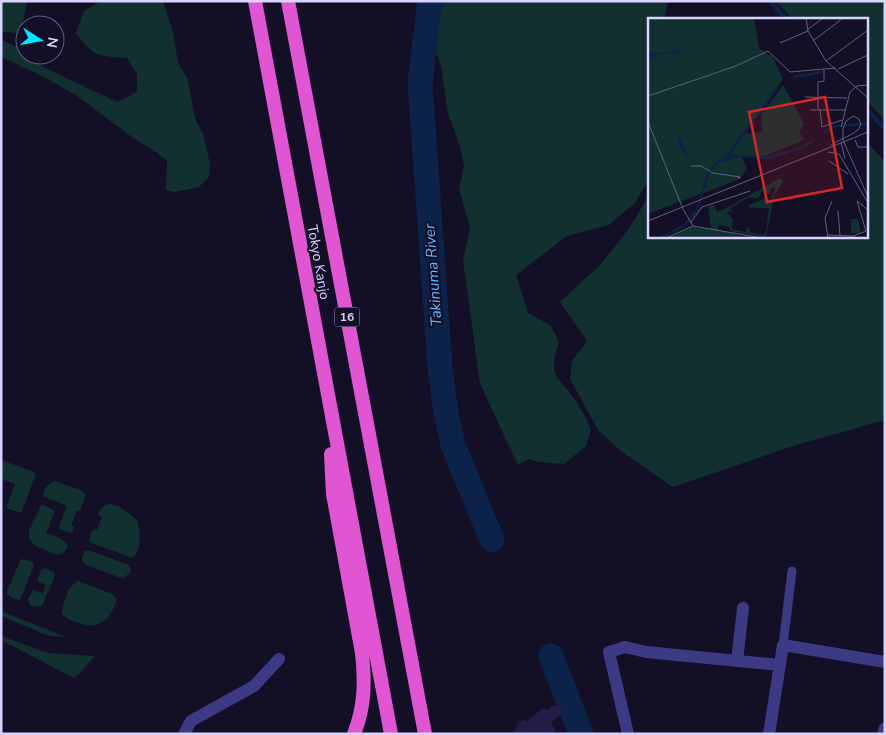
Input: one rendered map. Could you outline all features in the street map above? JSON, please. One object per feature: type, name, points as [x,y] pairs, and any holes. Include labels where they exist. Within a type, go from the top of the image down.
[{"type":"highway","name":"Tokyo Kanjo","points":[[254,1],[327,394],[333,494],[368,650]]},
{"type":"highway","name":"Tokyo Kanjo","points":[[288,1],[415,684]]},
{"type":"highway","points":[[354,734],[360,719],[364,698],[368,650]]},
{"type":"highway","points":[[368,650],[390,734]]},
{"type":"highway","points":[[415,684],[432,734]]},
{"type":"highway","name":"16","points":[[415,684],[425,734]]},
{"type":"street","points":[[737,661],[743,608]]},
{"type":"street","points":[[769,734],[783,645],[885,662]]},
{"type":"street","points":[[628,734],[610,652],[625,647],[646,652],[780,665]]},
{"type":"street","points":[[184,734],[191,721],[254,686],[279,659]]},
{"type":"street","points":[[883,734],[885,728]]},
{"type":"lane","points":[[783,645],[792,571]]},
{"type":"green space","points":[[1,1],[27,1],[24,15],[15,15],[15,33],[1,32]]},
{"type":"green space","points":[[101,1],[163,1],[173,32],[178,63],[188,80],[195,118],[203,134],[210,164],[209,177],[199,187],[175,192],[166,190],[167,161],[77,96],[18,65],[41,65],[117,102],[137,92],[137,74],[127,58],[97,54],[87,47],[76,33],[84,11]]},
{"type":"green space","points":[[442,1],[668,1],[664,18],[648,18],[648,180],[635,203],[609,225],[567,236],[516,275],[528,313],[551,326],[559,342],[554,362],[556,375],[576,401],[591,429],[586,446],[564,464],[538,462],[529,459],[518,465],[480,384],[463,260],[470,228],[459,189],[464,166],[460,146],[448,114],[441,66],[432,41]]},
{"type":"green space","points":[[776,1],[885,1],[885,121],[868,102],[868,18],[791,18]]},
{"type":"green space","points":[[1,37],[3,41],[15,46],[15,64],[1,57]]},
{"type":"green space","points":[[868,143],[885,162],[885,420],[796,445],[673,487],[621,451],[599,431],[570,379],[572,361],[587,341],[560,302],[601,264],[630,227],[648,196],[648,238],[868,238]]},
{"type":"green space","points":[[4,461],[36,474],[21,513],[6,508],[15,484],[1,479],[1,462]]},
{"type":"green space","points":[[55,481],[83,491],[86,495],[80,511],[77,510],[71,525],[74,527],[72,533],[58,529],[67,506],[43,496],[50,483]]},
{"type":"green space","points":[[111,504],[120,507],[137,520],[140,540],[138,550],[133,558],[89,541],[91,533],[94,529],[97,530],[102,517],[98,514],[99,512],[106,505]]},
{"type":"green space","points":[[41,505],[55,511],[46,533],[62,539],[66,543],[68,546],[61,554],[57,555],[34,545],[29,538],[29,531]]},
{"type":"green space","points":[[88,550],[129,565],[131,571],[124,578],[121,578],[86,565],[82,557],[85,551]]},
{"type":"green space","points":[[21,559],[32,561],[34,565],[19,600],[12,598],[7,594],[7,591]]},
{"type":"green space","points":[[44,568],[54,572],[55,576],[42,606],[36,607],[30,605],[28,599],[33,590],[43,593],[46,585],[37,581],[41,570]]},
{"type":"green space","points":[[78,581],[112,594],[117,600],[108,617],[98,624],[86,625],[70,620],[62,614],[66,595],[74,583]]},
{"type":"green space","points":[[1,611],[66,637],[49,636],[1,616]]},
{"type":"green space","points":[[1,636],[48,653],[95,656],[74,678],[1,640]]},
{"type":"building","points":[[554,705],[560,706],[562,714],[551,722],[557,734],[511,734],[515,731],[518,723],[525,719],[526,722],[543,708],[547,710]]},
{"type":"waterway","name":"Takinuma River","points":[[432,1],[429,8],[420,83],[440,367],[446,413],[453,445],[492,540]]},
{"type":"waterway","points":[[770,1],[785,18]]},
{"type":"waterway","points":[[868,111],[885,129]]},
{"type":"waterway","name":"Takinuma River","points":[[551,656],[581,734]]}]
